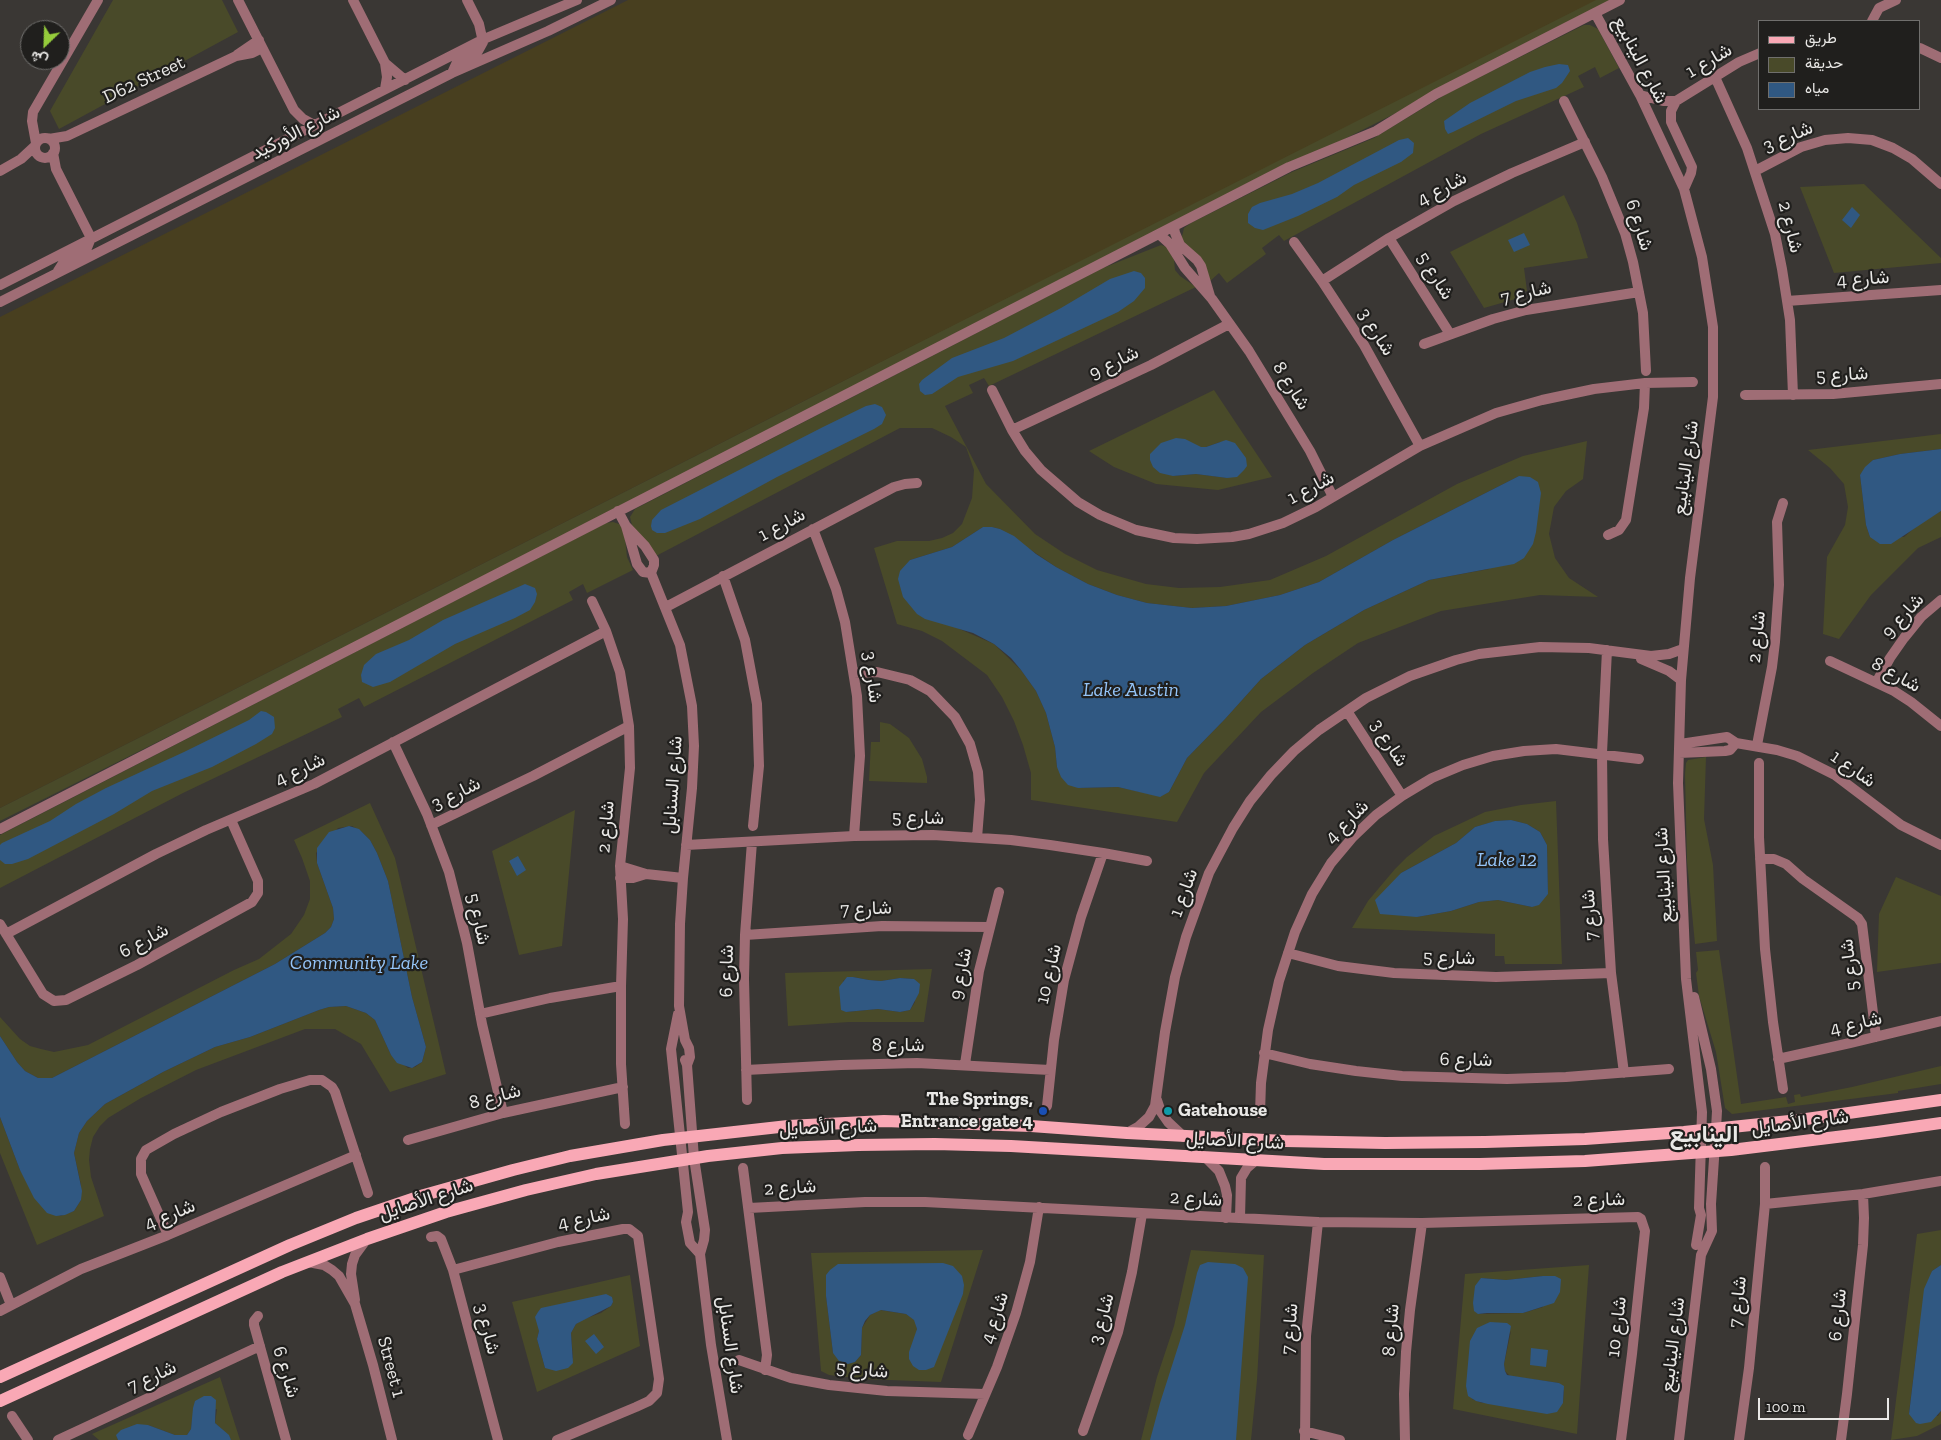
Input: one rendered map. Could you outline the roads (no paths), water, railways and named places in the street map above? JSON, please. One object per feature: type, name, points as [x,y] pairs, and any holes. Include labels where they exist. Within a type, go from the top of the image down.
[{"type":"main road","name":"شارع الأصايل","points":[[0,1377],[290,1244],[390,1206],[467,1182],[541,1163],[686,1137],[788,1126],[884,1121],[1031,1126],[1184,1137],[1385,1143],[1485,1142],[1585,1139],[1701,1131],[1833,1116],[1941,1100]]},
{"type":"main road","name":"شارع الأصايل","points":[[0,1401],[307,1262],[367,1239],[446,1212],[526,1190],[596,1174],[688,1159],[782,1148],[935,1144],[1011,1146],[1324,1164],[1480,1164],[1585,1161],[1715,1151],[1941,1123]]},
{"type":"street","points":[[48,154],[36,152],[33,112],[98,0]]},
{"type":"street","points":[[238,0],[294,110],[303,119],[314,125]]},
{"type":"street","points":[[353,0],[385,63],[387,77],[385,89]]},
{"type":"street","points":[[452,73],[457,62],[478,51],[484,39],[467,0]]},
{"type":"street","name":"شارع الأوركيد","points":[[0,302],[138,234],[452,73],[611,0]]},
{"type":"street","points":[[0,829],[1289,167],[1376,131],[1436,94],[1620,0]]},
{"type":"street","points":[[1873,20],[1879,8],[1896,0]]},
{"type":"street","name":"شارع الأوركيد","points":[[0,285],[484,39],[572,1]]},
{"type":"street","name":"شارع الينابيع","points":[[1595,13],[1640,95],[1684,189],[1694,222],[1707,283],[1713,327],[1714,362],[1710,431],[1694,541],[1681,680],[1680,842],[1687,992],[1702,1112],[1699,1208],[1695,1217],[1694,1236],[1699,1250],[1679,1440]]},
{"type":"street","name":"D62 Street","points":[[48,154],[67,136],[236,56],[252,53],[260,44]]},
{"type":"street","points":[[1921,48],[1941,58]]},
{"type":"street","name":"شارع 1","points":[[1640,95],[1663,102],[1676,101],[1758,54]]},
{"type":"street","points":[[385,63],[405,80]]},
{"type":"street","name":"شارع 2","points":[[1715,77],[1727,99],[1755,171],[1775,234],[1787,301],[1792,347],[1793,395]]},
{"type":"street","name":"شارع 6","points":[[1564,100],[1617,210],[1633,262],[1645,337],[1646,371]]},
{"type":"street","name":"شارع 1","points":[[1676,101],[1671,111],[1672,122],[1692,167],[1684,189]]},
{"type":"street","points":[[294,110],[296,123],[294,136]]},
{"type":"street","points":[[34,126],[54,143],[48,154]]},
{"type":"street","name":"D62 Street","points":[[48,138],[67,136]]},
{"type":"street","points":[[0,171],[21,159],[40,139],[48,138]]},
{"type":"street","name":"شارع 3","points":[[1755,171],[1801,148],[1825,140],[1848,138],[1872,140],[1893,148],[1912,158],[1941,184]]},
{"type":"street","name":"شارع 4","points":[[1322,281],[1389,238],[1481,188],[1585,142]]},
{"type":"street","points":[[48,154],[91,238],[87,248],[65,260],[58,272]]},
{"type":"street","points":[[21,159],[48,154]]},
{"type":"street","name":"شارع 8","points":[[1174,227],[1180,244],[1201,266],[1212,299]]},
{"type":"street","points":[[1159,234],[1170,244],[1180,261],[1180,272],[1183,276],[1193,279],[1199,278],[1203,274]]},
{"type":"street","name":"شارع 5","points":[[1389,238],[1450,334]]},
{"type":"street","name":"شارع 3","points":[[1294,242],[1322,281],[1379,370],[1420,446]]},
{"type":"street","points":[[1180,261],[1191,254]]},
{"type":"street","name":"شارع 8","points":[[1193,279],[1212,299],[1288,414],[1310,451],[1333,497]]},
{"type":"street","name":"شارع 4","points":[[1787,301],[1941,290]]},
{"type":"street","name":"شارع 7","points":[[1424,344],[1493,319],[1526,310],[1639,292]]},
{"type":"street","name":"شارع 9","points":[[1012,430],[1151,365],[1229,324]]},
{"type":"street","name":"شارع 1","points":[[992,390],[1012,430],[1041,470],[1058,487],[1078,502],[1112,521],[1152,534],[1197,540],[1249,534],[1283,523],[1333,497],[1420,446],[1476,421],[1542,400],[1594,389],[1645,383],[1693,382]]},
{"type":"street","points":[[1608,535],[1619,530],[1626,520],[1644,408],[1645,383]]},
{"type":"street","name":"شارع 5","points":[[1745,395],[1874,391],[1941,384]]},
{"type":"street","name":"شارع 1","points":[[666,607],[894,487],[917,483]]},
{"type":"street","name":"شارع 2","points":[[1757,745],[1772,667],[1776,633],[1778,585],[1777,522],[1783,503]]},
{"type":"street","name":"شارع السنابل","points":[[618,512],[626,526],[645,546],[654,560],[651,573],[666,607],[683,658],[692,706],[693,767],[683,878],[679,1006],[671,1053],[686,1137],[688,1212],[698,1252],[727,1440]]},
{"type":"street","name":"شارع السنابل","points":[[626,526],[633,554],[641,570],[645,573],[651,573]]},
{"type":"street","name":"شارع 3","points":[[813,529],[836,589],[848,638],[858,696],[860,756],[854,836]]},
{"type":"street","points":[[633,554],[638,547],[645,546]]},
{"type":"street","points":[[723,576],[746,640],[757,704],[759,766],[753,826]]},
{"type":"street","name":"شارع 9","points":[[1877,681],[1904,638],[1921,617],[1941,600]]},
{"type":"street","name":"شارع 2","points":[[592,601],[606,630],[620,672],[629,726],[630,768],[620,866],[623,919],[621,986],[622,1087],[625,1124]]},
{"type":"street","name":"شارع 4","points":[[6,934],[106,879],[231,820],[314,784],[606,630]]},
{"type":"street","name":"شارع 1","points":[[1127,1133],[1138,1127],[1149,1117],[1157,1100],[1162,1050],[1175,977],[1194,913],[1209,873],[1232,828],[1250,800],[1294,751],[1319,730],[1366,698],[1410,676],[1448,662],[1479,654],[1540,647],[1570,647],[1659,656],[1684,649]]},
{"type":"street","points":[[1602,753],[1607,650]]},
{"type":"street","name":"شارع 1","points":[[1626,653],[1656,664],[1681,680]]},
{"type":"street","name":"شارع 8","points":[[1830,662],[1877,681],[1912,702],[1941,726]]},
{"type":"street","points":[[854,673],[877,672],[910,680],[930,691],[956,717],[970,744],[978,772],[980,806],[977,838]]},
{"type":"street","name":"شارع 3","points":[[1347,711],[1402,796]]},
{"type":"street","name":"شارع 3","points":[[431,825],[533,776],[629,726]]},
{"type":"street","name":"شارع 5","points":[[393,742],[431,825],[449,872],[503,1112]]},
{"type":"street","name":"شارع 1","points":[[1680,749],[1725,751],[1730,750],[1736,743],[1757,745],[1791,754],[1816,765],[1852,786],[1876,807],[1902,825],[1941,845]]},
{"type":"street","name":"شارع 4","points":[[1260,1113],[1264,1053],[1272,1007],[1288,953],[1304,910],[1331,863],[1364,827],[1402,796],[1448,771],[1493,756],[1524,751],[1548,750],[1602,753],[1639,758]]},
{"type":"street","name":"شارع 7","points":[[1602,753],[1604,848],[1611,973],[1624,1073]]},
{"type":"street","points":[[1759,763],[1760,859],[1765,949],[1778,1059],[1784,1089]]},
{"type":"street","name":"شارع 6","points":[[0,924],[43,994],[54,1001],[66,1000],[248,906],[256,898],[259,887],[258,881],[231,820]]},
{"type":"street","name":"شارع 5","points":[[686,845],[906,835],[1021,841],[1104,852],[1147,861]]},
{"type":"street","name":"شارع 6","points":[[747,1100],[744,1008],[745,935],[752,842]]},
{"type":"street","name":"شارع 10","points":[[1048,1106],[1050,1070],[1058,1010],[1083,909],[1104,852]]},
{"type":"street","name":"شارع 5","points":[[1760,859],[1774,859],[1786,864],[1803,879],[1858,918],[1862,924],[1876,1037]]},
{"type":"street","points":[[620,866],[646,874],[683,878]]},
{"type":"street","points":[[620,878],[633,878],[646,874]]},
{"type":"street","name":"شارع 9","points":[[965,1064],[975,994],[989,927],[999,892]]},
{"type":"street","name":"شارع 7","points":[[745,935],[882,926],[989,927]]},
{"type":"street","name":"شارع الينابيع","points":[[1686,952],[1712,1076],[1717,1111],[1711,1209],[1712,1231],[1699,1250]]},
{"type":"street","name":"شارع 5","points":[[1288,953],[1338,966],[1394,974],[1496,977],[1611,973]]},
{"type":"street","points":[[480,1014],[550,998],[621,986]]},
{"type":"street","name":"شارع السنابل","points":[[679,1006],[689,1052],[686,1137]]},
{"type":"street","name":"شارع 4","points":[[1778,1059],[1941,1021]]},
{"type":"street","points":[[672,1040],[678,1038],[685,1040]]},
{"type":"street","name":"شارع 6","points":[[1264,1053],[1356,1072],[1402,1076],[1507,1078],[1669,1069]]},
{"type":"street","name":"شارع 8","points":[[746,1070],[888,1063],[965,1064],[1050,1070]]},
{"type":"street","points":[[168,1235],[140,1174],[141,1158],[150,1147],[221,1112],[280,1089],[310,1080],[322,1080],[332,1087],[335,1092],[368,1193]]},
{"type":"street","name":"شارع 8","points":[[408,1140],[503,1112],[622,1087]]},
{"type":"street","points":[[1157,1100],[1161,1112],[1168,1122],[1184,1137]]},
{"type":"street","name":"شارع 4","points":[[0,1311],[82,1269],[168,1235],[356,1155]]},
{"type":"street","points":[[1206,1158],[1216,1166],[1224,1183],[1226,1192],[1223,1218]]},
{"type":"street","name":"شارع السنابل","points":[[688,1159],[705,1230],[698,1252]]},
{"type":"street","points":[[1240,1218],[1240,1183],[1243,1172],[1255,1161]]},
{"type":"street","name":"شارع 7","points":[[1739,1440],[1749,1368],[1765,1204],[1766,1167]]},
{"type":"street","points":[[743,1168],[767,1355],[765,1370]]},
{"type":"street","points":[[1765,1204],[1863,1194],[1941,1181]]},
{"type":"street","points":[[1224,1183],[1240,1183]]},
{"type":"street","name":"شارع 6","points":[[1841,1440],[1864,1238],[1863,1194]]},
{"type":"street","name":"شارع 2","points":[[749,1208],[864,1202],[925,1202],[1318,1222],[1422,1223],[1630,1216],[1641,1219]]},
{"type":"street","name":"شارع 4","points":[[968,1435],[986,1394],[1016,1313],[1030,1262],[1039,1207]]},
{"type":"street","points":[[1699,1208],[1711,1209]]},
{"type":"street","name":"شارع 3","points":[[1083,1430],[1112,1351],[1132,1272],[1142,1214]]},
{"type":"street","name":"شارع 10","points":[[1620,1440],[1642,1266],[1644,1231],[1641,1219]]},
{"type":"street","name":"شارع 7","points":[[1304,1435],[1306,1336],[1318,1222]]},
{"type":"street","name":"شارع 8","points":[[1405,1440],[1404,1394],[1408,1335],[1422,1223]]},
{"type":"street","name":"شارع 4","points":[[453,1270],[558,1242],[623,1228],[634,1231],[640,1241],[659,1389],[654,1397],[636,1407],[557,1440]]},
{"type":"street","name":"شارع 3","points":[[431,1237],[437,1236],[441,1240],[453,1270],[498,1440]]},
{"type":"street","points":[[355,1304],[355,1292],[351,1274],[352,1264],[355,1255],[367,1239]]},
{"type":"street","points":[[307,1262],[324,1265],[332,1270],[338,1276],[355,1304]]},
{"type":"street","points":[[0,1277],[11,1305]]},
{"type":"street","name":"Street 1","points":[[355,1304],[392,1440]]},
{"type":"street","name":"شارع 6","points":[[258,1316],[254,1323],[286,1440]]},
{"type":"street","name":"شارع 7","points":[[58,1440],[260,1346]]},
{"type":"street","name":"شارع 5","points":[[739,1360],[765,1370],[812,1382],[855,1388],[926,1393],[986,1394]]},
{"type":"street","points":[[12,1416],[28,1440]]},
{"type":"street","points":[[1304,1435],[1340,1440]]},
{"type":"water","points":[[1559,64],[1568,65],[1570,71],[1556,88],[1516,101],[1448,134],[1445,129],[1444,121],[1470,103],[1530,72]]},
{"type":"water","points":[[1408,138],[1414,143],[1413,153],[1401,162],[1354,185],[1337,197],[1263,230],[1255,228],[1248,223],[1248,214],[1252,207],[1318,183],[1399,140]]},
{"type":"water","points":[[1852,207],[1860,215],[1851,228],[1842,220]]},
{"type":"water","points":[[1524,233],[1530,245],[1514,252],[1508,240]]},
{"type":"water","points":[[1134,271],[1141,273],[1145,278],[1145,288],[1134,301],[1118,312],[1013,361],[958,377],[932,394],[925,395],[920,391],[919,384],[922,380],[952,358],[1004,338],[1061,308],[1110,279]]},
{"type":"water","points":[[875,404],[882,407],[886,415],[882,424],[874,429],[777,477],[700,519],[665,533],[657,533],[652,530],[652,520],[661,510],[823,427],[866,406]]},
{"type":"water","points":[[1176,438],[1185,439],[1201,447],[1226,440],[1235,443],[1246,458],[1247,466],[1237,477],[1227,478],[1196,474],[1173,476],[1160,473],[1153,467],[1150,454],[1161,443]]},
{"type":"water","points":[[1941,449],[1941,511],[1891,544],[1880,544],[1870,537],[1866,525],[1860,475],[1865,467],[1873,460],[1900,454]]},
{"type":"water","name":"Lake Austin","points":[[1519,476],[1530,477],[1538,482],[1541,493],[1533,544],[1524,558],[1514,564],[1429,580],[1364,610],[1305,645],[1261,679],[1187,758],[1169,792],[1160,797],[1118,787],[1078,788],[1068,785],[1061,777],[1057,767],[1055,747],[1046,713],[1036,691],[1021,670],[1011,658],[994,644],[973,633],[925,619],[917,614],[903,597],[898,579],[900,571],[910,560],[952,547],[983,527],[992,527],[1014,536],[1056,567],[1088,584],[1117,595],[1147,603],[1192,608],[1226,606],[1280,595],[1319,582],[1393,540]]},
{"type":"water","points":[[525,584],[535,588],[537,594],[530,610],[455,644],[390,682],[373,687],[362,682],[361,675],[364,665],[376,654],[409,640],[443,620]]},
{"type":"water","points":[[261,711],[274,717],[275,728],[272,734],[256,744],[212,767],[152,791],[114,814],[28,859],[12,864],[5,864],[0,860],[0,845],[2,843],[50,821],[106,788],[249,720]]},
{"type":"water","name":"Lake 12","points":[[1511,820],[1527,824],[1540,832],[1547,845],[1548,894],[1539,905],[1532,907],[1498,900],[1479,902],[1451,911],[1417,917],[1380,914],[1375,900],[1401,873],[1456,843],[1475,827],[1495,821]]},
{"type":"water","name":"Community Lake","points":[[349,826],[359,829],[370,840],[388,881],[412,997],[426,1047],[422,1062],[412,1068],[397,1063],[391,1055],[375,1020],[366,1013],[346,1006],[329,1007],[319,1010],[250,1037],[215,1047],[163,1072],[105,1104],[87,1121],[79,1133],[74,1153],[82,1191],[81,1200],[74,1211],[65,1215],[56,1216],[47,1213],[34,1198],[20,1170],[0,1117],[0,1036],[25,1071],[38,1078],[52,1078],[275,964],[325,933],[331,927],[334,919],[333,908],[317,863],[317,848],[329,832]]},
{"type":"water","points":[[518,856],[526,870],[517,876],[509,861]]},
{"type":"water","points":[[847,977],[881,981],[900,978],[914,979],[920,984],[919,993],[910,1010],[900,1012],[878,1009],[846,1012],[841,1010],[839,987]]},
{"type":"water","points":[[1208,1262],[1235,1264],[1243,1268],[1248,1277],[1236,1440],[1150,1440],[1185,1325],[1197,1273],[1200,1265]]},
{"type":"water","points":[[943,1263],[953,1266],[962,1276],[964,1285],[963,1294],[934,1367],[919,1370],[913,1366],[909,1359],[909,1352],[917,1329],[914,1320],[906,1314],[881,1310],[870,1315],[865,1321],[862,1328],[861,1355],[855,1362],[848,1364],[839,1361],[833,1353],[826,1296],[826,1275],[830,1270],[838,1264]]},
{"type":"water","points":[[1941,1265],[1941,1411],[1931,1422],[1920,1424],[1916,1423],[1909,1414],[1924,1289],[1932,1271]]},
{"type":"water","points":[[1555,1276],[1561,1279],[1560,1292],[1554,1303],[1523,1313],[1478,1314],[1474,1311],[1475,1286],[1481,1278],[1506,1280]]},
{"type":"water","points":[[606,1294],[612,1297],[613,1302],[611,1306],[576,1324],[571,1333],[573,1363],[568,1368],[556,1371],[545,1368],[537,1339],[539,1331],[535,1317],[541,1308]]},
{"type":"water","points":[[1490,1322],[1507,1323],[1511,1326],[1504,1364],[1507,1375],[1559,1383],[1564,1386],[1563,1403],[1557,1412],[1547,1414],[1488,1404],[1476,1401],[1468,1396],[1466,1386],[1470,1341],[1477,1328]]},
{"type":"water","points":[[594,1334],[604,1347],[596,1354],[585,1341]]},
{"type":"water","points":[[1531,1348],[1548,1350],[1546,1367],[1530,1365]]},
{"type":"water","points":[[204,1396],[211,1396],[216,1400],[215,1423],[229,1435],[231,1440],[118,1440],[116,1435],[121,1430],[137,1424],[148,1425],[175,1435],[187,1435],[191,1429],[195,1401]]},
{"type":"place","name":"The Springs, Entrance gate 4","points":[[1043,1111]]},
{"type":"place","name":"Gatehouse","points":[[1168,1111]]},
{"type":"district","name":"الينابيع","points":[[1704,1135]]}]
